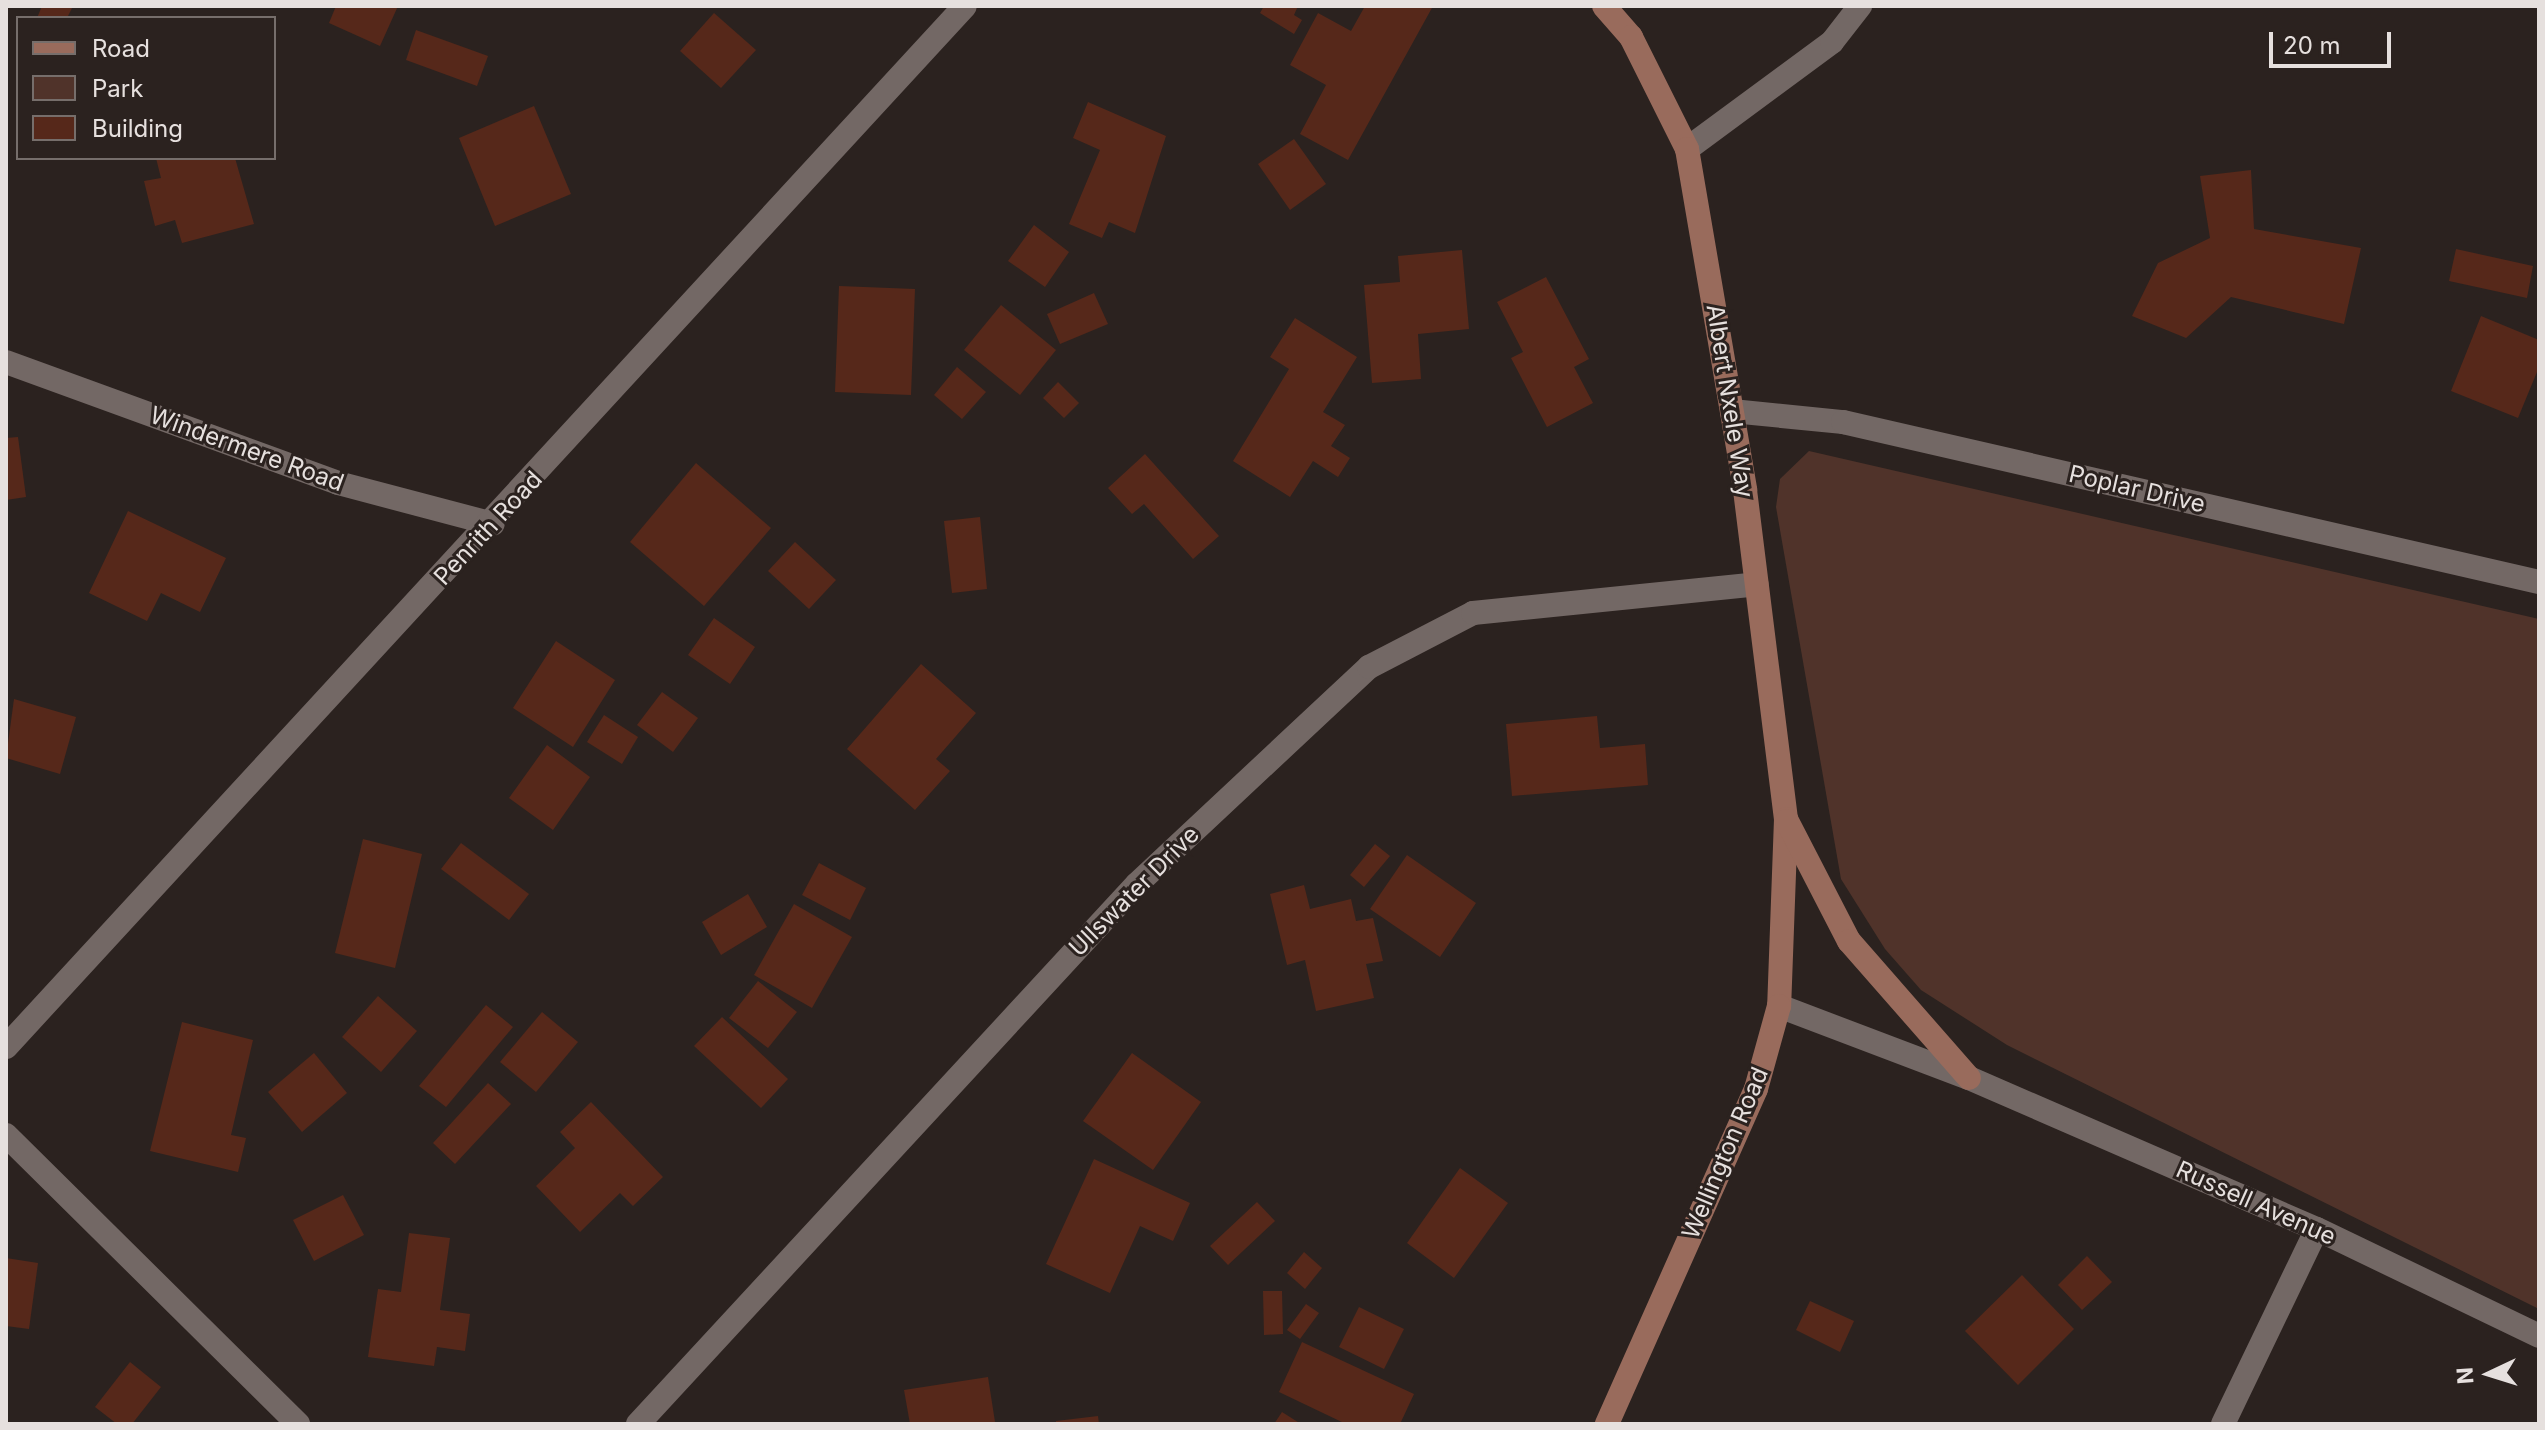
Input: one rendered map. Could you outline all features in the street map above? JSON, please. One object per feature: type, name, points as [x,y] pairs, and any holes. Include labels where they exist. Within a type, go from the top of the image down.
[{"type":"main road","name":"Albert Nxele Way","points":[[1604,6],[1631,37],[1687,149],[1732,411],[1786,819]]},
{"type":"main road","name":"Wellington Road","points":[[1607,1424],[1756,1089],[1779,1006],[1786,819]]},
{"type":"main road","points":[[1786,819],[1849,941],[1969,1078]]},
{"type":"street","name":"Penrith Road","points":[[6,1047],[493,524],[965,6]]},
{"type":"street","points":[[1687,149],[1832,42],[1860,6]]},
{"type":"street","name":"Windermere Road","points":[[6,362],[338,483],[493,524]]},
{"type":"street","name":"Poplar Drive","points":[[1732,411],[1843,422],[2539,582]]},
{"type":"street","name":"Ullswater Drive","points":[[638,1424],[1137,884],[1369,667],[1473,613],[1757,584]]},
{"type":"street","name":"Russell Avenue","points":[[1779,1006],[1969,1078],[2317,1229],[2539,1336]]},
{"type":"street","points":[[6,1135],[298,1424]]},
{"type":"street","points":[[2223,1424],[2317,1229]]},
{"type":"green space","points":[[1809,451],[2539,619],[2539,1309],[2007,1045],[1921,990],[1885,949],[1841,879],[1776,507],[1780,479]]},
{"type":"building","points":[[42,6],[73,6],[68,16],[38,16]]},
{"type":"building","points":[[336,6],[398,6],[380,46],[329,23]]},
{"type":"building","points":[[1264,6],[1298,6],[1294,15],[1302,20],[1294,34],[1260,13]]},
{"type":"building","points":[[1365,6],[1433,6],[1348,160],[1300,134],[1326,85],[1290,65],[1318,13],[1351,31]]},
{"type":"building","points":[[714,13],[756,50],[721,88],[680,51]]},
{"type":"building","points":[[416,30],[488,56],[477,86],[406,60]]},
{"type":"building","points":[[1088,102],[1166,136],[1135,233],[1109,222],[1102,238],[1069,224],[1100,150],[1073,138]]},
{"type":"building","points":[[534,106],[571,194],[495,226],[459,138]]},
{"type":"building","points":[[1294,139],[1326,184],[1290,210],[1258,164]]},
{"type":"building","points":[[156,160],[236,160],[254,224],[182,243],[175,220],[155,226],[144,181],[161,178]]},
{"type":"building","points":[[2251,170],[2254,229],[2361,248],[2344,324],[2231,297],[2186,338],[2132,316],[2158,263],[2210,238],[2200,176]]},
{"type":"building","points":[[1034,225],[1069,252],[1045,287],[1008,261]]},
{"type":"building","points":[[2456,249],[2533,266],[2527,298],[2449,281]]},
{"type":"building","points":[[1462,250],[1469,329],[1418,334],[1421,379],[1372,383],[1364,285],[1400,282],[1398,256]]},
{"type":"building","points":[[1546,277],[1589,359],[1574,367],[1593,403],[1547,427],[1511,358],[1523,352],[1497,302]]},
{"type":"building","points":[[839,286],[915,289],[911,395],[835,392]]},
{"type":"building","points":[[1094,293],[1108,324],[1060,344],[1047,314]]},
{"type":"building","points":[[1001,305],[1056,350],[1020,395],[964,350]]},
{"type":"building","points":[[2481,316],[2539,340],[2539,367],[2518,418],[2451,391]]},
{"type":"building","points":[[1295,318],[1357,357],[1323,412],[1345,425],[1331,446],[1350,458],[1338,477],[1313,461],[1290,497],[1233,461],[1289,369],[1270,357]]},
{"type":"building","points":[[957,367],[986,392],[962,419],[934,395]]},
{"type":"building","points":[[1058,382],[1079,403],[1064,418],[1043,398]]},
{"type":"building","points":[[18,437],[26,497],[6,500],[6,438]]},
{"type":"building","points":[[1145,454],[1219,536],[1193,559],[1144,504],[1132,514],[1108,488]]},
{"type":"building","points":[[696,463],[771,528],[704,606],[630,542]]},
{"type":"building","points":[[128,511],[226,558],[200,612],[161,593],[147,621],[89,593]]},
{"type":"building","points":[[980,517],[987,589],[952,593],[944,521]]},
{"type":"building","points":[[795,542],[836,580],[809,609],[768,571]]},
{"type":"building","points":[[714,618],[755,647],[730,684],[688,655]]},
{"type":"building","points":[[556,641],[615,680],[573,747],[513,708]]},
{"type":"building","points":[[921,664],[976,713],[936,759],[950,771],[915,810],[847,749]]},
{"type":"building","points":[[662,692],[698,718],[673,752],[637,725]]},
{"type":"building","points":[[14,699],[76,717],[60,774],[6,758]]},
{"type":"building","points":[[604,715],[638,737],[622,764],[587,742]]},
{"type":"building","points":[[1597,716],[1600,748],[1645,744],[1648,785],[1512,796],[1506,724]]},
{"type":"building","points":[[547,745],[590,777],[553,830],[509,798]]},
{"type":"building","points":[[363,839],[422,854],[395,968],[335,953]]},
{"type":"building","points":[[461,843],[529,894],[509,920],[441,869]]},
{"type":"building","points":[[1375,844],[1390,856],[1364,887],[1350,875]]},
{"type":"building","points":[[1407,855],[1476,903],[1440,957],[1370,909]]},
{"type":"building","points":[[819,863],[866,888],[850,920],[802,895]]},
{"type":"building","points":[[1304,885],[1310,909],[1351,899],[1356,921],[1373,918],[1383,961],[1366,964],[1374,998],[1316,1011],[1305,960],[1287,965],[1270,894]]},
{"type":"building","points":[[748,894],[767,927],[721,955],[702,922]]},
{"type":"building","points":[[794,904],[852,937],[812,1008],[754,975]]},
{"type":"building","points":[[758,981],[797,1012],[768,1048],[729,1018]]},
{"type":"building","points":[[378,996],[417,1031],[381,1072],[342,1037]]},
{"type":"building","points":[[486,1005],[513,1027],[446,1107],[419,1086]]},
{"type":"building","points":[[542,1012],[578,1042],[536,1092],[500,1062]]},
{"type":"building","points":[[722,1017],[788,1079],[761,1108],[694,1046]]},
{"type":"building","points":[[182,1022],[253,1040],[231,1135],[246,1138],[238,1172],[150,1151]]},
{"type":"building","points":[[314,1053],[347,1093],[302,1132],[268,1092]]},
{"type":"building","points":[[1132,1053],[1201,1102],[1153,1170],[1083,1121]]},
{"type":"building","points":[[488,1083],[511,1104],[455,1164],[433,1143]]},
{"type":"building","points":[[591,1102],[663,1177],[633,1206],[620,1193],[580,1232],[536,1186],[575,1148],[560,1132]]},
{"type":"building","points":[[1094,1159],[1190,1203],[1173,1241],[1140,1226],[1110,1293],[1046,1264]]},
{"type":"building","points":[[1460,1168],[1508,1203],[1454,1278],[1407,1243]]},
{"type":"building","points":[[343,1195],[364,1235],[314,1261],[293,1220]]},
{"type":"building","points":[[1257,1202],[1275,1221],[1228,1265],[1210,1246]]},
{"type":"building","points":[[409,1233],[450,1238],[440,1310],[470,1314],[465,1351],[437,1347],[434,1366],[368,1357],[378,1289],[401,1292]]},
{"type":"building","points":[[1304,1252],[1322,1268],[1305,1289],[1287,1273]]},
{"type":"building","points":[[2087,1256],[2112,1282],[2082,1310],[2058,1285]]},
{"type":"building","points":[[6,1258],[38,1263],[29,1329],[6,1326]]},
{"type":"building","points":[[2022,1275],[2074,1329],[2018,1385],[1965,1331]]},
{"type":"building","points":[[1263,1291],[1282,1291],[1283,1334],[1264,1335]]},
{"type":"building","points":[[1810,1301],[1854,1321],[1840,1352],[1796,1330]]},
{"type":"building","points":[[1306,1304],[1319,1313],[1300,1339],[1287,1330]]},
{"type":"building","points":[[1359,1307],[1404,1329],[1384,1369],[1339,1347]]},
{"type":"building","points":[[1302,1342],[1414,1394],[1400,1424],[1346,1424],[1279,1392]]},
{"type":"building","points":[[130,1362],[161,1387],[132,1424],[117,1424],[95,1407]]},
{"type":"building","points":[[988,1377],[995,1422],[910,1424],[904,1390]]},
{"type":"building","points":[[1282,1412],[1301,1424],[1274,1424]]},
{"type":"building","points":[[1098,1416],[1099,1424],[1056,1424],[1056,1421]]}]
